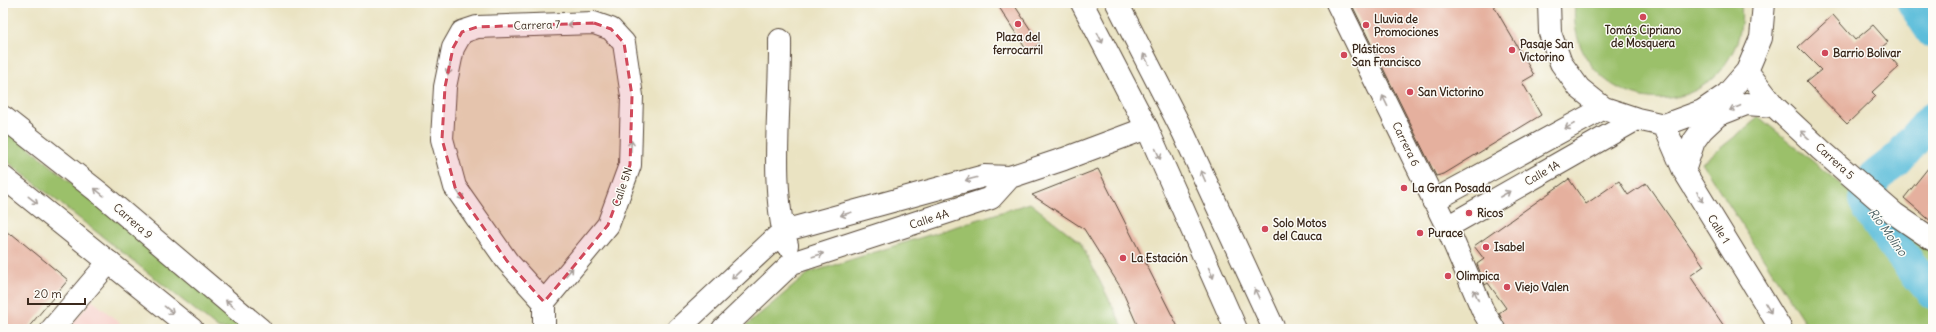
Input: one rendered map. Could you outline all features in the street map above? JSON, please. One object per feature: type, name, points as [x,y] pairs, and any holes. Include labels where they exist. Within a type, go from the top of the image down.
[{"type":"street","points":[[1082,3],[1147,128],[1236,329]]},
{"type":"street","points":[[1118,3],[1183,132],[1274,329]]},
{"type":"street","name":"Carrera 6","points":[[1337,3],[1447,227],[1483,311],[1494,329]]},
{"type":"street","points":[[1549,3],[1550,33],[1561,63],[1579,88],[1604,108],[1637,119],[1664,125],[1702,111],[1727,94],[1747,71],[1761,38],[1764,3]]},
{"type":"street","name":"Carrera 7","points":[[544,302],[507,261],[455,187],[442,139],[445,87],[453,48],[462,32],[477,27],[594,24],[611,29]]},
{"type":"street","name":"Calle 5N","points":[[544,302],[608,225],[630,165],[632,96],[624,43],[611,29]]},
{"type":"street","points":[[780,40],[781,76],[778,181],[783,231],[792,263]]},
{"type":"street","name":"Carrera 5","points":[[1747,71],[1774,106],[1855,180],[1895,214],[1932,235]]},
{"type":"street","points":[[1684,171],[1694,141],[1702,130],[1718,115],[1746,104],[1774,106]]},
{"type":"street","points":[[1433,201],[1604,108]]},
{"type":"street","name":"Carrera 9","points":[[3,117],[101,194],[260,329]]},
{"type":"street","name":"Calle 1A","points":[[1447,227],[1637,119]]},
{"type":"street","name":"Calle 1","points":[[1664,125],[1684,171],[1781,329]]},
{"type":"street","name":"Calle 4A","points":[[723,329],[792,263],[991,198],[1010,177],[1064,159],[1147,128]]},
{"type":"street","points":[[678,329],[783,231],[984,176],[1010,177]]},
{"type":"street","points":[[3,177],[192,329]]},
{"type":"street","points":[[52,329],[109,262]]},
{"type":"street","points":[[544,302],[544,329]]},
{"type":"highlighted area","points":[[594,23],[611,29],[624,43],[632,96],[630,165],[608,225],[544,302],[507,261],[455,187],[442,139],[445,87],[453,48],[462,32],[477,27]]},
{"type":"shaded area","points":[[92,300],[127,329],[68,329]]},
{"type":"green space","points":[[1575,3],[1741,3],[1742,17],[1737,43],[1731,55],[1711,80],[1686,94],[1659,99],[1632,94],[1608,82],[1589,62],[1577,35]]},
{"type":"green space","points":[[1759,117],[1856,197],[1933,253],[1933,329],[1809,329],[1702,163]]},
{"type":"green space","points":[[3,126],[248,329],[219,329],[3,158]]},
{"type":"green space","points":[[1030,203],[1080,242],[1124,329],[742,329],[809,273]]},
{"type":"building","name":"Plaza del ferrocarril","points":[[1006,3],[1013,3],[1040,44],[1027,51],[999,7]]},
{"type":"building","points":[[1351,3],[1492,3],[1534,75],[1522,82],[1541,115],[1444,174],[1436,176]]},
{"type":"building","points":[[1833,15],[1855,40],[1873,25],[1888,42],[1882,47],[1899,67],[1872,92],[1876,96],[1847,124],[1806,82],[1821,70],[1798,47]]},
{"type":"building","points":[[1933,162],[1933,223],[1904,198]]},
{"type":"building","name":"La Estación","points":[[1098,169],[1179,329],[1139,329],[1121,288],[1084,229],[1032,195]]},
{"type":"building","points":[[1569,179],[1586,204],[1619,181],[1628,195],[1646,183],[1704,266],[1690,276],[1726,329],[1506,329],[1499,313],[1506,308],[1488,283],[1485,285],[1477,264],[1484,259],[1474,246]]},
{"type":"building","points":[[3,229],[11,235],[12,234],[68,280],[27,329],[3,329]]},
{"type":"waterway","name":"Río Molino","points":[[1914,3],[1933,32]]},
{"type":"waterway","name":"Río Molino","points":[[1933,118],[1897,160],[1875,177],[1865,200],[1878,223],[1933,292]]},
{"type":"place","name":"Tomás Cipriano de Mosquera","points":[[1643,17]]},
{"type":"place","name":"Plaza del ferrocarril","points":[[1018,24]]},
{"type":"place","name":"Lluvia de Promociones","points":[[1366,25]]},
{"type":"place","name":"Pasaje San Victorino","points":[[1512,50]]},
{"type":"place","name":"Barrio Bolivar","points":[[1825,53]]},
{"type":"place","name":"Plásticos San Francisco","points":[[1344,55]]},
{"type":"place","name":"San Victorino","points":[[1410,92]]},
{"type":"place","name":"La Gran Posada","points":[[1404,188]]},
{"type":"place","name":"Ricos","points":[[1469,213]]},
{"type":"place","name":"Solo Motos del Cauca","points":[[1265,229]]},
{"type":"place","name":"Purace","points":[[1420,233]]},
{"type":"place","name":"Isabel","points":[[1486,247]]},
{"type":"place","name":"La Estación","points":[[1123,258]]},
{"type":"place","name":"Olimpica","points":[[1448,276]]},
{"type":"place","name":"Viejo Valen","points":[[1507,287]]}]
